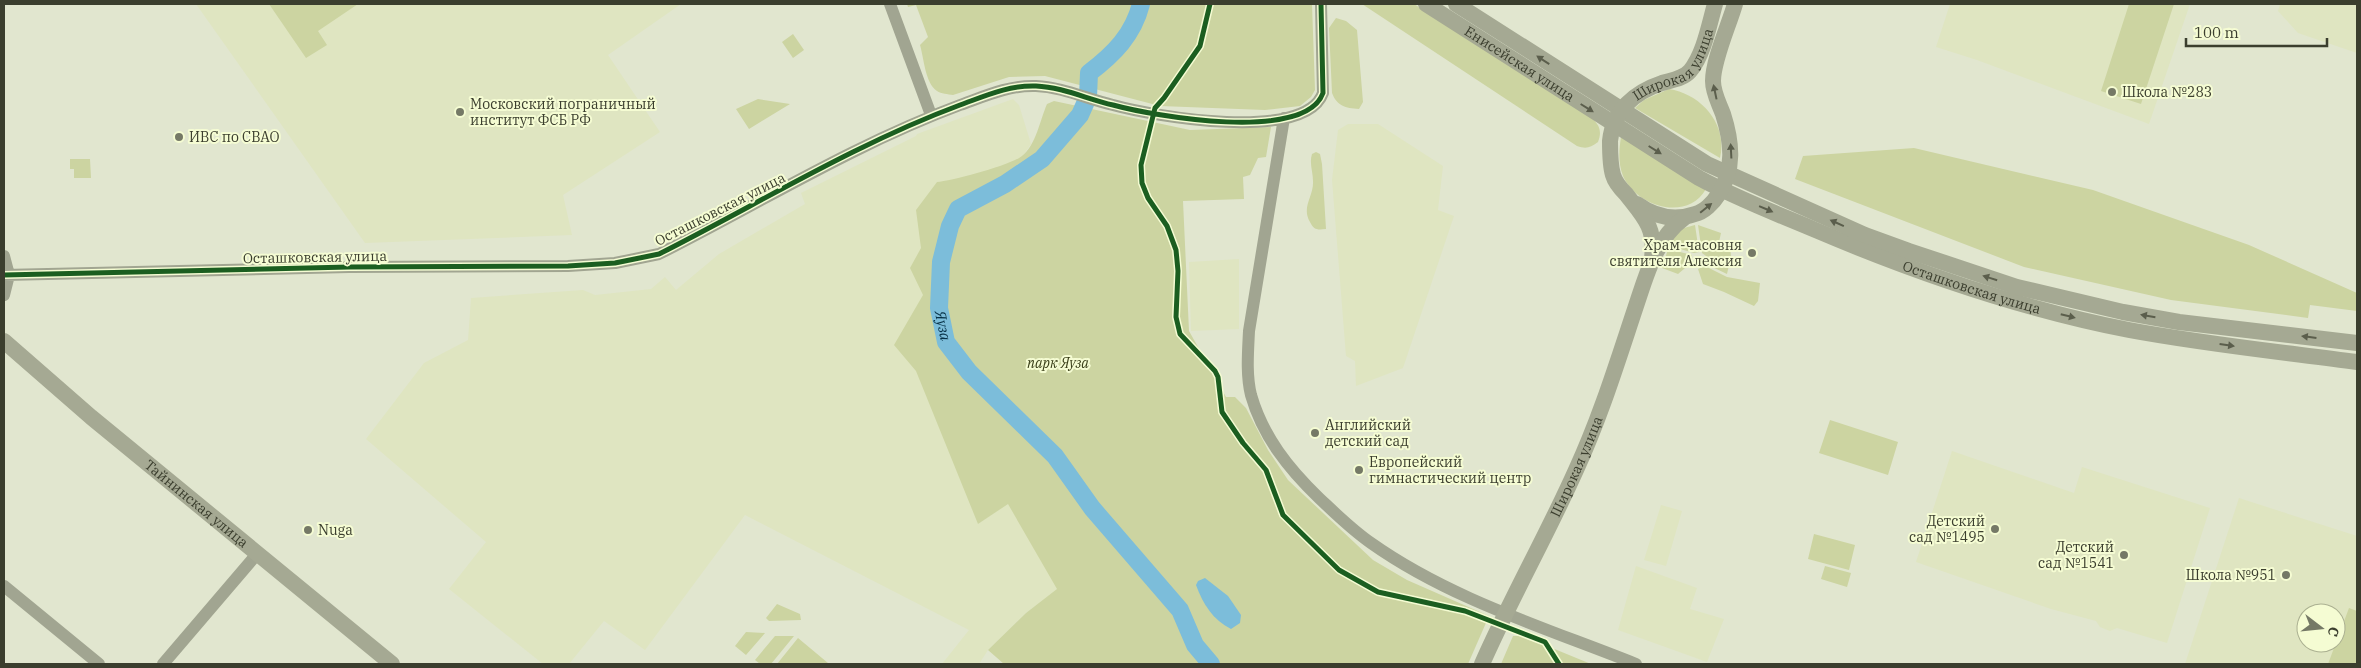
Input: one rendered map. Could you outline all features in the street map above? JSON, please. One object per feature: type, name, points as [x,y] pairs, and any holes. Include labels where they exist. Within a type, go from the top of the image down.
[{"type":"main road","name":"Енисейская улица","points":[[1426,4],[1617,117]]},
{"type":"main road","name":"Енисейская улица","points":[[1456,4],[1617,117]]},
{"type":"main road","name":"Широкая улица","points":[[1617,117],[1633,97],[1662,83],[1676,80],[1689,72],[1701,48],[1715,4]]},
{"type":"main road","name":"Широкая улица","points":[[1684,218],[1699,213],[1714,201],[1722,190],[1731,162],[1731,145],[1715,96],[1713,81],[1714,69],[1735,4]]},
{"type":"main road","name":"Осташковская улица","points":[[1617,117],[1728,174],[1865,235],[2017,287],[2123,312],[2179,322],[2357,343]]},
{"type":"main road","name":"Осташковская улица","points":[[1617,117],[1722,190],[1869,252],[1948,281],[2013,301],[2127,330],[2178,339],[2357,362]]},
{"type":"main road","points":[[1617,117],[1610,141],[1613,176],[1629,199],[1645,217],[1651,231],[1651,262]]},
{"type":"main road","points":[[1629,199],[1655,214],[1669,218],[1684,218]]},
{"type":"main road","points":[[1651,262],[1672,227],[1684,218]]},
{"type":"main road","name":"Широкая улица","points":[[1482,664],[1504,613],[1577,468],[1600,412],[1651,262]]},
{"type":"main road","name":"Тайнинская улица","points":[[4,341],[257,554],[392,664]]},
{"type":"street","points":[[890,4],[931,115]]},
{"type":"street","name":"Осташковская улица","points":[[7,275],[349,267],[568,266],[623,262],[659,254],[931,115],[996,91],[1034,86],[1060,90],[1112,105],[1193,120],[1245,121],[1284,118],[1310,111],[1317,105],[1324,93],[1321,4]]},
{"type":"street","points":[[1284,118],[1248,331],[1248,363],[1251,393],[1257,413],[1272,444],[1299,479],[1370,543],[1416,571],[1468,598],[1636,664]]},
{"type":"street","points":[[4,256],[7,275],[4,295]]},
{"type":"street","points":[[163,664],[257,554]]},
{"type":"street","points":[[4,586],[99,664]]},
{"type":"shaded area","name":"Московский пограничный институт ФСБ РФ","points":[[196,4],[681,4],[608,55],[660,132],[563,195],[572,235],[365,243]]},
{"type":"shaded area","name":"Школа №283","points":[[1950,4],[2190,4],[2149,124],[1977,60],[1936,47]]},
{"type":"shaded area","points":[[2280,4],[2357,4],[2357,53],[2298,33],[2278,11]]},
{"type":"shaded area","points":[[1013,99],[1019,105],[1031,144],[1022,157],[978,524],[1008,503],[1058,589],[1026,613],[988,650],[979,664],[942,664],[969,630],[745,515],[645,650],[604,621],[569,664],[543,664],[449,589],[486,542],[366,439],[424,363],[468,340],[471,298],[583,290],[595,295],[651,289],[665,277],[676,290],[719,254],[805,204],[801,193],[917,134]]},
{"type":"shaded area","points":[[1348,124],[1378,124],[1443,166],[1438,210],[1454,216],[1403,368],[1356,386],[1355,361],[1346,356],[1332,180],[1338,130]]},
{"type":"shaded area","points":[[1239,259],[1239,329],[1191,331],[1189,262]]},
{"type":"shaded area","points":[[1952,451],[2074,493],[2082,467],[2210,508],[2167,643],[2117,628],[2110,631],[2100,627],[2096,621],[2051,609],[1916,562]]},
{"type":"shaded area","name":"Школа №951","points":[[2239,498],[2357,536],[2357,664],[2185,664]]},
{"type":"shaded area","points":[[1661,505],[1682,511],[1666,566],[1644,560]]},
{"type":"shaded area","points":[[1636,566],[1697,588],[1690,609],[1724,619],[1707,662],[1618,630]]},
{"type":"green space","points":[[269,4],[358,4],[318,31],[327,45],[306,58]]},
{"type":"green space","points":[[907,4],[1312,4],[1315,90],[1311,97],[1300,106],[1265,110],[1160,106],[1045,76],[1009,77],[953,95],[943,93],[933,87],[927,76],[920,45],[928,37],[916,5],[908,7]]},
{"type":"green space","points":[[1362,4],[1414,4],[1588,115],[1599,127],[1598,142],[1588,147],[1577,146]]},
{"type":"green space","points":[[2129,4],[2174,4],[2141,104],[2101,91]]},
{"type":"green space","points":[[1336,18],[1346,21],[1357,30],[1363,102],[1359,109],[1339,104],[1332,93],[1329,28]]},
{"type":"green space","points":[[793,34],[804,50],[793,58],[782,42]]},
{"type":"green space","points":[[1669,89],[1692,97],[1710,113],[1720,134],[1720,158],[1635,108],[1644,100]]},
{"type":"green space","points":[[758,99],[790,104],[749,129],[736,109]]},
{"type":"green space","name":"парк Яуза","points":[[1054,101],[1190,130],[1271,127],[1266,157],[1258,158],[1250,175],[1243,177],[1244,199],[1183,201],[1189,331],[1226,397],[1235,397],[1246,408],[1268,450],[1288,480],[1373,560],[1407,580],[1489,616],[1468,664],[1004,664],[988,650],[1026,613],[1057,589],[1008,504],[978,524],[916,371],[894,345],[923,295],[910,268],[921,248],[916,210],[937,182],[981,172],[1006,164],[1022,156],[1034,139],[1047,104]]},
{"type":"green space","points":[[1621,137],[1706,189],[1698,199],[1687,205],[1675,208],[1650,202],[1639,196],[1630,187],[1621,171],[1619,156]]},
{"type":"green space","points":[[1914,148],[2093,190],[2249,245],[2357,293],[2357,311],[2310,305],[2308,318],[2171,300],[2024,267],[1795,179],[1803,156]]},
{"type":"green space","points":[[1316,152],[1320,154],[1322,164],[1326,229],[1314,228],[1307,211],[1313,186],[1311,157]]},
{"type":"green space","points":[[70,159],[90,159],[91,178],[74,178],[74,169],[70,169]]},
{"type":"green space","points":[[1695,225],[1699,252],[1694,253],[1670,246],[1673,237],[1678,231]]},
{"type":"green space","points":[[1698,225],[1721,233],[1719,242],[1730,245],[1731,256],[1727,274],[1706,264],[1706,256],[1702,253]]},
{"type":"green space","points":[[1668,249],[1692,255],[1691,263],[1678,274],[1662,268]]},
{"type":"green space","points":[[1705,266],[1727,277],[1760,283],[1758,301],[1754,306],[1703,284],[1698,269]]},
{"type":"green space","points":[[1830,420],[1898,442],[1888,475],[1819,453]]},
{"type":"green space","points":[[1814,534],[1855,545],[1849,570],[1808,559]]},
{"type":"green space","points":[[1825,566],[1851,573],[1847,587],[1821,579]]},
{"type":"green space","points":[[777,604],[800,614],[801,620],[769,621],[766,618]]},
{"type":"green space","points":[[2349,608],[2357,611],[2357,664],[2328,664],[2332,653],[2346,653],[2346,616]]},
{"type":"green space","points":[[746,632],[765,633],[746,655],[735,646]]},
{"type":"green space","points":[[775,636],[794,636],[771,664],[760,664],[755,660]]},
{"type":"green space","points":[[1513,636],[1523,636],[1591,664],[1501,664]]},
{"type":"green space","points":[[798,638],[828,663],[777,664]]},
{"type":"water","points":[[1205,578],[1228,596],[1241,615],[1240,623],[1231,629],[1209,611],[1202,599],[1196,585],[1198,581]]},
{"type":"waterway","name":"Яуза","points":[[1141,4],[1128,34],[1107,59],[1089,73],[1088,97],[1080,115],[1042,159],[1005,184],[958,209],[950,226],[941,262],[939,308],[946,342],[969,372],[1055,456],[1092,508],[1180,610],[1195,645],[1211,664]]},
{"type":"cycle path","points":[[1210,4],[1200,46],[1155,108],[1141,165],[1142,183],[1148,198],[1167,226],[1176,250],[1178,271],[1176,317],[1180,334],[1215,371],[1218,377],[1222,412],[1243,443],[1266,470],[1283,515],[1339,570],[1378,592],[1465,611],[1545,642],[1559,664]]},
{"type":"cycle path","points":[[4,275],[349,267],[568,266],[615,263],[659,254],[807,175],[883,138],[960,105],[1016,87],[1046,87],[1133,110],[1192,119],[1259,122],[1288,118],[1310,108],[1323,93],[1321,4]]},
{"type":"place","name":"Школа №283","points":[[2112,92]]},
{"type":"place","name":"Московский пограничный институт ФСБ РФ","points":[[460,112]]},
{"type":"place","name":"ИВС по СВАО","points":[[179,137]]},
{"type":"place","name":"Храм-часовня святителя Алексия","points":[[1752,253]]},
{"type":"place","name":"Английский детский сад","points":[[1315,433]]},
{"type":"place","name":"Европейский гимнастический центр","points":[[1359,470]]},
{"type":"place","name":"Детский сад №1495","points":[[1995,529]]},
{"type":"place","name":"Nuga","points":[[308,530]]},
{"type":"place","name":"Детский сад №1541","points":[[2124,555]]},
{"type":"place","name":"Школа №951","points":[[2286,575]]}]
